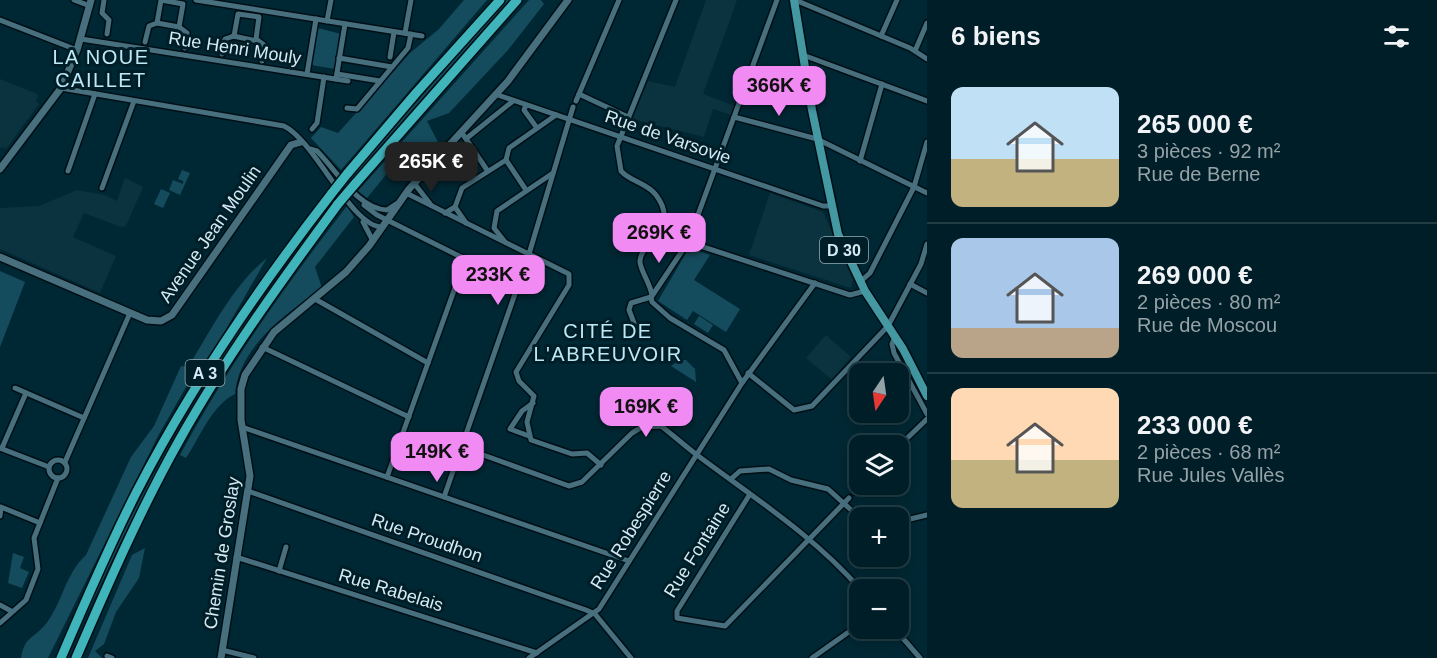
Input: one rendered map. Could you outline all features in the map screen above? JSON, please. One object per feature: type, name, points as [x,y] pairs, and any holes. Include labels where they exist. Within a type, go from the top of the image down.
[{"type":"highway","name":"A 3","points":[[62,655],[136,493],[188,401],[241,318],[347,174],[499,0]]},
{"type":"highway","name":"A 3","points":[[75,658],[131,534],[181,438],[256,317],[338,204],[517,0]]},
{"type":"highway","points":[[80,658],[81,645]]},
{"type":"highway","points":[[55,658],[62,655]]},
{"type":"main road","name":"D 30","points":[[794,0],[817,139],[831,206],[844,249],[865,291],[895,337],[927,396]]},
{"type":"street","points":[[0,169],[61,88],[81,39],[90,3],[74,0]]},
{"type":"street","points":[[104,0],[102,13],[110,20],[107,34]]},
{"type":"street","points":[[157,23],[161,0],[172,1],[183,4],[179,27]]},
{"type":"street","points":[[196,0],[249,11],[422,36]]},
{"type":"street","points":[[249,11],[251,0]]},
{"type":"street","points":[[327,21],[331,0]]},
{"type":"street","points":[[347,108],[357,109],[408,48],[411,0]]},
{"type":"street","points":[[558,0],[561,9]]},
{"type":"street","name":"Chemin de Groslay","points":[[221,658],[235,557],[248,491],[249,470],[242,427],[242,381],[262,347],[274,332],[346,272],[373,240],[414,183],[464,135],[568,0]]},
{"type":"street","points":[[444,498],[529,254],[568,119],[619,0]]},
{"type":"street","points":[[675,0],[617,146],[621,171],[652,190],[658,197],[663,217],[661,231],[642,252],[639,259],[640,268],[650,282],[652,302],[670,318],[724,350],[742,382]]},
{"type":"street","points":[[636,328],[629,310],[631,303],[651,296],[688,242],[777,0]]},
{"type":"street","points":[[794,0],[915,51],[927,59]]},
{"type":"street","points":[[881,36],[897,0]]},
{"type":"street","points":[[233,36],[238,14],[249,11],[259,17],[257,40]]},
{"type":"street","points":[[307,74],[316,19]]},
{"type":"street","points":[[0,20],[77,50]]},
{"type":"street","points":[[146,42],[149,26],[157,23],[179,27],[187,33],[185,48]]},
{"type":"street","points":[[915,51],[927,23]]},
{"type":"street","points":[[345,24],[337,77],[380,81]]},
{"type":"street","points":[[390,57],[394,32]]},
{"type":"street","points":[[222,54],[225,39],[233,36],[257,40],[264,45],[262,61]]},
{"type":"street","name":"Rue Henri Mouly","points":[[81,39],[324,77],[337,77],[348,81]]},
{"type":"street","points":[[803,55],[927,100]]},
{"type":"street","points":[[339,58],[392,67]]},
{"type":"street","points":[[312,129],[317,123],[324,77]]},
{"type":"street","points":[[860,161],[882,84]]},
{"type":"street","points":[[61,88],[282,125],[296,134],[301,142],[310,149],[370,231],[373,240]]},
{"type":"street","points":[[68,171],[95,94]]},
{"type":"street","name":"Rue de Varsovie","points":[[495,94],[715,170],[823,206],[831,206]]},
{"type":"street","points":[[579,94],[628,117]]},
{"type":"street","points":[[488,170],[464,135],[513,100]]},
{"type":"street","points":[[102,188],[134,101]]},
{"type":"street","points":[[526,105],[524,110],[537,128]]},
{"type":"street","points":[[445,213],[455,207],[462,188],[506,160],[509,148],[555,115]]},
{"type":"street","points":[[734,117],[817,139],[927,193]]},
{"type":"street","name":"Avenue Jean Moulin","points":[[0,257],[130,313],[157,322],[172,315],[291,145],[301,142]]},
{"type":"street","points":[[861,281],[870,273],[914,187],[927,142]]},
{"type":"street","points":[[310,149],[317,151],[338,173],[366,208],[517,285]]},
{"type":"street","points":[[506,160],[526,190]]},
{"type":"street","points":[[507,244],[494,228],[501,206],[553,173]]},
{"type":"street","points":[[414,183],[432,206]]},
{"type":"street","points":[[357,198],[372,208],[387,210],[406,193],[569,274],[569,285],[516,372],[519,381],[534,396],[526,422],[531,440],[572,454],[587,453],[600,465]]},
{"type":"street","points":[[455,207],[467,225]]},
{"type":"street","points":[[359,216],[375,227],[382,227]]},
{"type":"street","points":[[480,231],[494,223]]},
{"type":"street","points":[[688,242],[850,295],[865,291]]},
{"type":"street","points":[[748,373],[794,410],[807,409],[888,326],[910,284],[927,244]]},
{"type":"street","points":[[387,477],[465,260]]},
{"type":"street","name":"Rue Robespierre","points":[[595,614],[742,382],[815,283]]},
{"type":"street","points":[[910,284],[927,293]]},
{"type":"street","points":[[315,299],[428,363]]},
{"type":"street","points":[[0,623],[26,600],[38,569],[34,538],[58,478],[67,471],[64,462],[130,313]]},
{"type":"street","points":[[895,337],[892,344],[894,352],[927,414]]},
{"type":"street","points":[[262,347],[409,417]]},
{"type":"street","points":[[15,388],[84,418]]},
{"type":"street","points":[[26,393],[1,448],[48,467],[52,476],[58,478]]},
{"type":"street","points":[[529,436],[510,429],[522,411],[532,404]]},
{"type":"street","points":[[909,436],[927,419]]},
{"type":"street","points":[[461,447],[569,486],[582,482],[632,433],[651,425],[661,426],[810,539],[851,579]]},
{"type":"street","points":[[242,427],[629,561]]},
{"type":"street","points":[[48,467],[54,460],[64,462]]},
{"type":"street","points":[[731,479],[740,471],[769,470],[791,480],[821,486],[847,500],[852,507]]},
{"type":"street","name":"Rue Proudhon","points":[[248,491],[595,614]]},
{"type":"street","name":"Rue Fontaine","points":[[750,494],[677,611],[677,618],[726,626],[810,539]]},
{"type":"street","points":[[810,539],[847,500]]},
{"type":"street","points":[[0,516],[2,507],[40,523]]},
{"type":"street","points":[[909,519],[927,515]]},
{"type":"street","points":[[279,571],[286,547]]},
{"type":"street","name":"Rue Rabelais","points":[[235,557],[537,653]]},
{"type":"street","points":[[0,605],[11,611]]},
{"type":"street","points":[[529,658],[595,614],[631,658]]},
{"type":"street","points":[[812,658],[849,632]]},
{"type":"street","points":[[904,639],[920,658]]},
{"type":"street","points":[[222,650],[254,658]]},
{"type":"shaded area","points":[[464,0],[487,0],[341,170],[311,138],[321,127],[338,133],[410,53],[439,29]]},
{"type":"shaded area","points":[[506,0],[509,0],[368,160],[285,263],[344,185]]},
{"type":"shaded area","points":[[529,0],[541,0],[544,4],[508,50],[449,113],[427,121],[440,146],[416,170],[402,155],[367,198],[358,191]]},
{"type":"shaded area","points":[[706,0],[737,0],[703,94],[734,106],[731,115],[713,109],[704,137],[632,119],[648,81],[675,87]]},
{"type":"shaded area","points":[[318,28],[341,34],[335,69],[311,65]]},
{"type":"shaded area","points":[[0,79],[37,94],[36,101],[39,104],[6,149],[2,147],[0,149]]},
{"type":"shaded area","points":[[182,170],[190,173],[180,195],[169,190],[173,180],[183,184],[183,181],[178,179]]},
{"type":"shaded area","points":[[125,178],[143,187],[126,226],[121,227],[84,213],[73,237],[116,256],[100,293],[0,249],[0,208],[39,206],[77,190],[104,195],[117,201]]},
{"type":"shaded area","points":[[161,189],[170,193],[163,208],[154,204]]},
{"type":"shaded area","points":[[770,193],[823,212],[853,280],[851,288],[749,255]]},
{"type":"shaded area","points":[[347,206],[354,217],[315,267],[322,288],[266,333],[245,361],[238,377],[235,394],[213,414],[186,458],[180,455],[198,422],[258,327]]},
{"type":"shaded area","points":[[689,248],[710,255],[694,280],[740,309],[726,332],[693,311],[687,320],[658,301]]},
{"type":"shaded area","points":[[267,258],[206,364],[190,380],[158,436],[48,658],[21,658],[27,642],[51,617],[73,571],[86,555],[131,457],[154,426],[181,366],[188,367],[233,295]]},
{"type":"shaded area","points":[[279,269],[172,441],[122,539],[66,658],[136,506],[162,458],[190,410],[218,363]]},
{"type":"shaded area","points":[[0,271],[25,282],[0,347]]},
{"type":"shaded area","points":[[699,316],[713,325],[708,333],[694,324]]},
{"type":"shaded area","points":[[826,335],[851,357],[832,380],[806,358]]},
{"type":"shaded area","points":[[680,360],[686,360],[695,369],[696,382],[671,366]]},
{"type":"shaded area","points":[[145,548],[139,578],[116,612],[104,644],[95,651],[102,658],[88,658],[132,555]]},
{"type":"shaded area","points":[[13,553],[24,557],[20,568],[29,572],[22,588],[8,583]]},
{"type":"district","name":"LA NOUE CAILLET","points":[[101,68]]},
{"type":"district","name":"CITÉ DE L'ABREUVOIR","points":[[608,342]]}]
